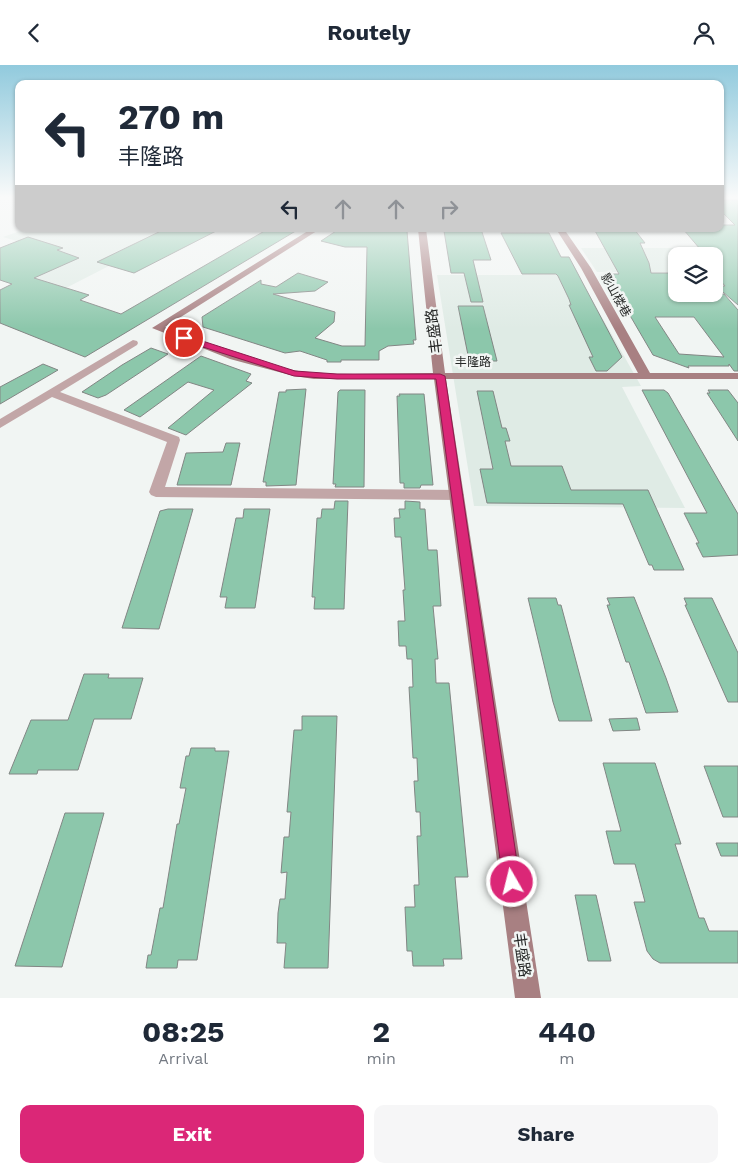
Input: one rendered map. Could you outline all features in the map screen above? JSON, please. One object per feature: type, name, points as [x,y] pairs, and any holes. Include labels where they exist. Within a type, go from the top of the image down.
[{"type":"street","name":"丰隆路","points":[[296,242],[157,328],[294,374],[337,377],[738,376]]},
{"type":"street","name":"丰盛路","points":[[424,242],[440,376],[528,998]]},
{"type":"street","name":"影山楼巷","points":[[568,242],[586,268],[646,376]]},
{"type":"street","points":[[0,424],[133,343]]},
{"type":"street","points":[[51,393],[174,440],[156,492],[457,495]]},
{"type":"shaded area","points":[[19,242],[157,242],[62,290],[7,271],[51,251]]},
{"type":"shaded area","points":[[581,248],[668,248],[668,272],[597,272]]},
{"type":"shaded area","points":[[437,275],[578,275],[641,386],[622,387],[685,508],[474,506]]},
{"type":"building","points":[[16,242],[42,242],[63,248],[57,250],[79,258],[34,278],[89,295],[80,300],[121,314],[246,242],[278,242],[85,357],[0,323],[0,290],[12,284],[0,280],[0,248]]},
{"type":"building","points":[[139,242],[195,242],[134,273],[97,262]]},
{"type":"building","points":[[323,242],[408,242],[416,340],[413,340],[414,344],[388,346],[379,351],[379,360],[327,362],[327,360],[300,351],[285,353],[203,327],[202,317],[261,280],[261,284],[276,287],[298,273],[328,282],[315,291],[273,294],[335,312],[334,322],[315,338],[342,346],[365,346],[367,247],[345,247]]},
{"type":"building","points":[[446,242],[485,242],[491,260],[473,260],[483,302],[471,302],[464,273],[451,273]]},
{"type":"building","points":[[505,242],[553,242],[561,257],[569,257],[622,357],[607,371],[596,371],[589,357],[593,357],[558,276],[556,274],[522,274]]},
{"type":"building","points":[[601,242],[644,242],[645,243],[640,243],[649,263],[651,273],[668,273],[668,302],[723,302],[724,294],[738,310],[738,371],[734,371],[729,364],[729,366],[688,366],[689,368],[653,355],[607,276],[609,276],[608,274],[619,274]],"holes":[[[655,317],[694,317],[724,357],[679,354]]]},
{"type":"building","points":[[694,242],[738,242],[738,305],[723,292],[723,286],[725,286],[723,284],[723,247],[698,247]]},
{"type":"building","points":[[458,306],[483,306],[497,361],[480,361],[479,355],[468,355]]},
{"type":"building","points":[[151,348],[168,354],[106,395],[98,398],[82,392],[122,365]]},
{"type":"building","points":[[201,356],[251,374],[246,381],[252,383],[186,435],[168,428],[214,390],[188,382],[140,417],[124,410]]},
{"type":"building","points":[[43,364],[58,370],[0,404],[0,387]]},
{"type":"building","points":[[306,389],[296,485],[266,486],[266,482],[263,482],[279,392]]},
{"type":"building","points":[[340,390],[365,390],[364,487],[335,487],[336,484],[333,484],[338,392]]},
{"type":"building","points":[[642,390],[664,390],[668,393],[738,514],[738,555],[703,557],[696,543],[699,543],[684,513],[707,513]]},
{"type":"building","points":[[708,390],[728,390],[738,403],[738,441],[707,393],[710,393]]},
{"type":"building","points":[[477,391],[493,391],[502,428],[506,428],[510,441],[505,441],[511,466],[562,466],[571,490],[648,490],[684,570],[654,570],[652,565],[649,565],[623,504],[487,503],[480,469],[493,469]]},
{"type":"building","points":[[399,394],[424,394],[433,485],[421,485],[420,488],[404,488],[404,483],[400,483],[397,396],[400,396]]},
{"type":"building","points":[[226,443],[240,443],[231,485],[177,485],[186,453],[223,452]]},
{"type":"building","points":[[335,501],[348,501],[344,609],[314,609],[315,597],[312,597],[317,518],[321,518],[322,509],[334,509]]},
{"type":"building","points":[[405,501],[420,502],[420,509],[425,509],[428,550],[437,550],[441,606],[433,606],[438,659],[435,659],[436,683],[449,683],[468,877],[455,877],[462,959],[443,959],[444,966],[413,966],[412,951],[407,951],[405,907],[415,907],[414,885],[419,885],[417,836],[421,836],[420,812],[416,812],[414,781],[418,781],[417,758],[413,758],[409,687],[413,687],[412,659],[407,659],[406,646],[399,646],[398,621],[405,621],[403,590],[405,590],[401,537],[395,537],[394,518],[400,518],[399,509],[405,509]]},
{"type":"building","points":[[168,509],[193,509],[159,629],[122,628],[160,511]]},
{"type":"building","points":[[244,509],[270,509],[255,608],[225,608],[227,597],[220,597],[236,518],[243,518]]},
{"type":"building","points":[[634,597],[678,712],[646,713],[629,662],[626,662],[607,605],[610,605],[607,598]]},
{"type":"building","points":[[528,598],[556,598],[558,605],[561,605],[592,721],[559,721]]},
{"type":"building","points":[[684,598],[712,598],[738,653],[738,702],[728,702],[685,605],[687,605]]},
{"type":"building","points":[[84,674],[109,674],[108,678],[143,678],[131,719],[94,719],[78,770],[38,770],[37,774],[9,774],[31,720],[68,720]]},
{"type":"building","points":[[302,716],[337,716],[328,968],[284,968],[286,943],[277,943],[280,899],[285,899],[287,872],[281,873],[284,837],[289,837],[291,812],[287,812],[294,730],[302,730]]},
{"type":"building","points":[[637,718],[640,730],[613,731],[609,719]]},
{"type":"building","points":[[191,748],[215,748],[215,751],[229,751],[197,960],[178,960],[177,968],[146,968],[148,955],[151,955],[160,908],[163,908],[177,824],[179,824],[186,788],[180,788],[186,756],[189,756]]},
{"type":"building","points":[[603,763],[655,763],[681,844],[675,844],[699,918],[704,918],[709,931],[738,931],[738,963],[660,963],[653,959],[647,951],[634,902],[645,902],[635,864],[614,864],[606,831],[621,831]]},
{"type":"building","points":[[704,766],[738,766],[738,817],[723,817]]},
{"type":"building","points":[[65,813],[104,813],[62,967],[15,966]]},
{"type":"building","points":[[716,843],[738,843],[738,856],[721,856]]},
{"type":"building","points":[[575,895],[596,895],[611,961],[588,961]]},
{"type":"route","points":[[184,338],[294,374],[337,377],[440,376],[512,882]]}]
